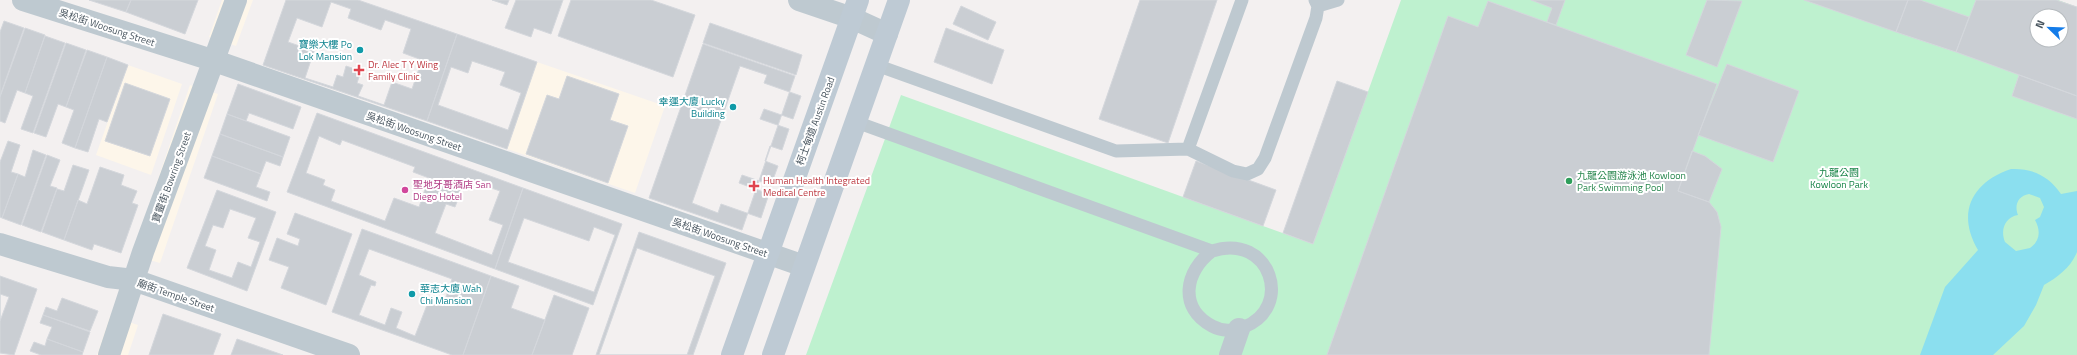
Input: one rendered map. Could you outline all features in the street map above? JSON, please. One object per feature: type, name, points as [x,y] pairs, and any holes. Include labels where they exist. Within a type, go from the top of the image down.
[{"type":"main road","points":[[773,355],[899,0]]},
{"type":"main road","name":"柯士甸道 Austin Road","points":[[732,355],[855,9]]},
{"type":"street","name":"吳松街 Woosung Street","points":[[23,0],[215,61],[804,266]]},
{"type":"street","name":"寶靈街 Bowring Street","points":[[108,355],[236,0]]},
{"type":"street","points":[[799,0],[855,9],[887,34]]},
{"type":"street","name":"廟街 Temple Street","points":[[0,244],[108,277],[134,280],[349,355]]},
{"type":"street","points":[[1230,355],[1240,329]]},
{"type":"lane","points":[[1188,149],[1242,0]]},
{"type":"lane","points":[[876,65],[1116,151],[1188,149],[1233,171],[1240,173],[1253,172],[1262,164],[1313,26],[1316,3],[1338,0]]},
{"type":"lane","points":[[856,122],[1212,251]]},
{"type":"lane","points":[[1232,247],[1243,249],[1260,260],[1270,278],[1271,291],[1268,304],[1262,315],[1252,324],[1240,329],[1228,330],[1216,328],[1205,322],[1191,303],[1189,291],[1190,279],[1194,268],[1202,258],[1212,251],[1232,247]]},
{"type":"shaded area","points":[[222,0],[253,0],[236,46],[209,37]]},
{"type":"shaded area","points":[[537,62],[665,106],[635,193],[507,149]]},
{"type":"shaded area","points":[[128,65],[182,84],[151,175],[96,155]]},
{"type":"shaded area","points":[[190,85],[218,94],[160,263],[132,255]]},
{"type":"shaded area","points":[[110,316],[138,325],[128,355],[97,355]]},
{"type":"green space","name":"九龍公園 Kowloon Park","points":[[1401,0],[2058,0],[2077,7],[2077,355],[806,355],[901,95],[1313,244]]},
{"type":"water","points":[[2011,169],[2026,170],[2039,174],[2051,182],[2061,194],[2077,191],[2077,252],[2064,271],[2044,285],[2036,305],[2024,326],[1993,355],[1920,355],[1945,287],[1978,250],[1968,224],[1968,212],[1972,200],[1986,182]],"holes":[[[2029,194],[2040,198],[2044,207],[2040,217],[2035,220],[2039,232],[2038,239],[2030,248],[2016,251],[2005,242],[2003,229],[2010,218],[2018,215],[2016,208],[2022,197]]]},
{"type":"building","points":[[89,0],[131,0],[126,12]]},
{"type":"building","points":[[131,0],[198,0],[185,34],[126,12]]},
{"type":"building","name":"寶樂大樓 Po Lok Mansion","points":[[286,0],[358,0],[457,34],[427,121],[263,65]]},
{"type":"building","points":[[492,0],[509,0],[507,5]]},
{"type":"building","points":[[516,0],[563,0],[551,34],[534,28],[531,37],[505,28]]},
{"type":"building","points":[[571,0],[651,0],[695,15],[673,77],[558,36]]},
{"type":"building","points":[[1140,0],[1217,0],[1168,143],[1099,119]]},
{"type":"building","points":[[1531,0],[1565,0],[1556,25],[1547,22],[1552,8]]},
{"type":"building","points":[[1707,0],[1742,1],[1717,67],[1686,55]]},
{"type":"building","points":[[1804,0],[1908,0],[1896,32]]},
{"type":"building","points":[[1908,0],[1920,0],[1969,17],[1956,52],[1896,32]]},
{"type":"building","points":[[1976,0],[2056,0],[2077,7],[2077,96],[1956,52]]},
{"type":"building","name":"九龍公園游泳池 Kowloon Park Swimming Pool","points":[[1488,1],[1717,84],[1678,191],[1709,202],[1717,212],[1721,227],[1709,355],[1327,355],[1448,16],[1478,27]]},
{"type":"building","points":[[331,2],[351,9],[348,18],[381,30],[385,20],[411,29],[403,53],[422,60],[412,89],[392,82],[384,105],[358,96],[363,85],[357,83],[361,71],[346,66],[343,77],[337,75],[333,87],[305,78],[314,51],[288,42],[297,18],[322,27]]},
{"type":"building","points":[[961,6],[996,22],[988,40],[953,24]]},
{"type":"building","points":[[4,21],[24,28],[0,96],[0,32]]},
{"type":"building","points":[[710,23],[802,55],[796,75],[703,43]]},
{"type":"building","points":[[25,28],[45,35],[25,93],[17,90],[5,123],[0,121],[0,97]]},
{"type":"building","points":[[946,28],[1004,50],[992,84],[934,62]]},
{"type":"building","points":[[457,34],[537,62],[507,149],[427,121]]},
{"type":"building","points":[[45,36],[65,43],[33,133],[21,129],[33,96],[25,93]]},
{"type":"building","points":[[66,43],[86,50],[66,107],[58,104],[46,137],[34,133]]},
{"type":"building","name":"幸運大廈 Lucky Building","points":[[703,44],[795,76],[742,230],[649,198]]},
{"type":"building","points":[[87,50],[107,57],[75,148],[62,143],[74,110],[66,107]]},
{"type":"building","points":[[107,57],[128,65],[107,122],[99,119],[88,152],[75,148]]},
{"type":"building","points":[[472,61],[505,72],[500,85],[521,93],[508,130],[438,105],[451,67],[468,73]]},
{"type":"building","points":[[1727,64],[1799,91],[1773,162],[1698,135]]},
{"type":"building","points":[[740,66],[767,75],[764,83],[801,96],[793,119],[764,109],[760,119],[789,129],[782,150],[770,146],[765,161],[778,166],[771,185],[742,175],[739,183],[769,194],[761,218],[721,204],[718,213],[692,203]]},
{"type":"building","points":[[2019,75],[2077,96],[2077,119],[2012,96]]},
{"type":"building","points":[[567,76],[619,94],[610,120],[628,126],[608,183],[526,154],[547,95],[559,99]]},
{"type":"building","points":[[1337,81],[1368,92],[1313,244],[1283,233]]},
{"type":"building","points":[[125,83],[170,99],[150,156],[105,141]]},
{"type":"building","points":[[238,84],[301,107],[293,129],[249,113],[246,121],[227,114]]},
{"type":"building","name":"聖地牙哥酒店 San Diego Hotel","points":[[317,113],[523,188],[495,269],[287,192]]},
{"type":"building","points":[[227,114],[290,137],[283,157],[220,134]]},
{"type":"building","points":[[220,134],[283,157],[280,166],[266,161],[261,174],[212,156]]},
{"type":"building","points":[[319,136],[340,145],[342,140],[415,167],[413,172],[429,178],[419,207],[394,198],[385,221],[331,201],[335,190],[323,185],[325,180],[306,173]]},
{"type":"building","points":[[8,141],[20,145],[11,172],[18,174],[2,218],[0,217],[0,162]]},
{"type":"building","points":[[33,150],[46,155],[21,225],[2,218],[18,174],[25,177]]},
{"type":"building","points":[[1692,151],[1705,156],[1722,169],[1709,202],[1678,191]]},
{"type":"building","points":[[47,155],[60,160],[50,186],[57,188],[41,232],[22,225]]},
{"type":"building","points":[[212,156],[261,174],[256,187],[270,192],[267,201],[204,178]]},
{"type":"building","points":[[1196,161],[1276,190],[1263,226],[1183,197]]},
{"type":"building","points":[[73,165],[89,170],[64,240],[42,232],[57,189],[64,191]]},
{"type":"building","points":[[100,167],[124,175],[121,185],[137,191],[132,203],[138,205],[121,253],[94,244],[92,250],[64,240],[78,200],[87,204]]},
{"type":"building","points":[[466,179],[500,191],[489,220],[503,225],[492,255],[435,233],[446,204],[455,207]]},
{"type":"building","points":[[523,188],[622,224],[593,305],[495,269]]},
{"type":"building","points":[[217,190],[276,212],[247,291],[187,268]]},
{"type":"building","points":[[230,209],[256,218],[248,238],[260,242],[251,267],[238,262],[232,278],[209,270],[216,250],[205,246],[213,225],[223,228]]},
{"type":"building","points":[[295,213],[352,234],[326,305],[281,288],[289,267],[269,260],[277,238],[298,246],[300,239],[287,234]]},
{"type":"building","points":[[524,218],[589,241],[594,227],[615,235],[594,292],[508,262]]},
{"type":"building","name":"華志大廈 Wah Chi Mansion","points":[[362,229],[491,276],[463,355],[452,355],[332,312]]},
{"type":"building","points":[[639,232],[726,263],[693,355],[596,355]]},
{"type":"building","points":[[637,248],[715,276],[687,355],[599,355]]},
{"type":"building","points":[[369,249],[452,279],[443,306],[424,299],[422,303],[427,305],[415,336],[396,328],[402,312],[391,308],[385,325],[359,315],[371,285],[375,286],[376,282],[359,275]]},
{"type":"building","points":[[0,276],[37,289],[14,355],[0,353]]},
{"type":"building","points":[[491,276],[519,286],[511,308],[545,320],[532,355],[463,355]]},
{"type":"building","points":[[0,294],[9,297],[0,321]]},
{"type":"building","points":[[554,295],[589,308],[572,355],[532,355]]},
{"type":"building","points":[[62,298],[98,311],[90,331],[43,315],[46,307],[57,311]]},
{"type":"building","points":[[163,314],[221,334],[213,355],[149,355]]},
{"type":"building","points":[[43,315],[90,332],[83,352],[47,339],[52,327],[40,323]]},
{"type":"building","points":[[47,339],[83,352],[82,355],[41,355],[30,351],[34,342],[45,346]]},
{"type":"building","points":[[237,339],[283,355],[231,355]]},
{"type":"place","name":"寶樂大樓 Po Lok Mansion","points":[[360,50]]},
{"type":"place","name":"Dr. Alec T Y Wing Family Clinic","points":[[359,70]]},
{"type":"place","name":"幸運大廈 Lucky Building","points":[[733,107]]},
{"type":"place","name":"九龍公園游泳池 Kowloon Park Swimming Pool","points":[[1569,181]]},
{"type":"place","name":"Human Health Integrated Medical Centre","points":[[754,186]]},
{"type":"place","name":"聖地牙哥酒店 San Diego Hotel","points":[[405,190]]},
{"type":"place","name":"華志大廈 Wah Chi Mansion","points":[[412,294]]}]
